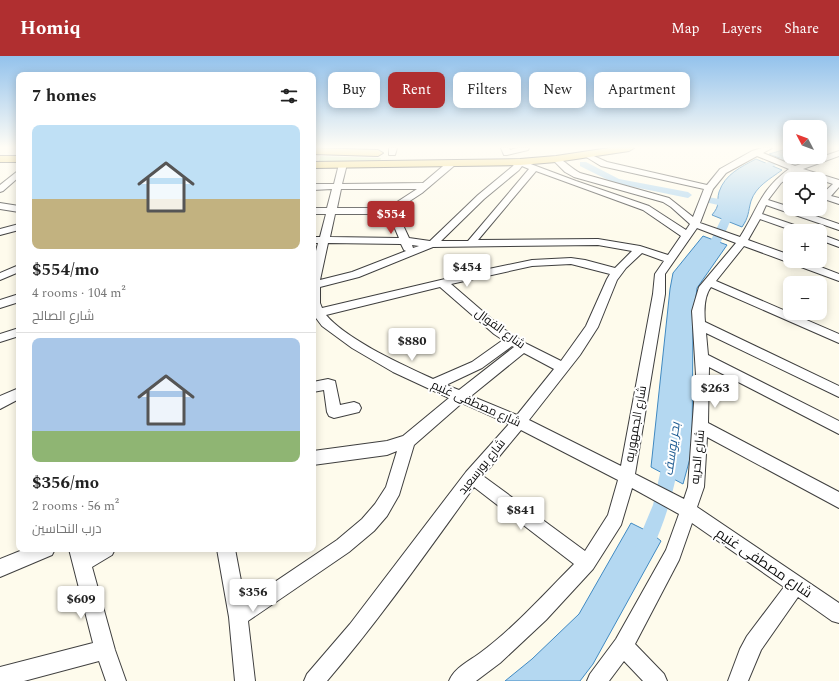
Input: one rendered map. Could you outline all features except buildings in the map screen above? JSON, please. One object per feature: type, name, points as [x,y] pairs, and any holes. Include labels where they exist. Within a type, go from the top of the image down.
[{"type":"street","points":[[1,188],[14,177]]},
{"type":"street","points":[[316,260],[318,240],[331,211],[340,177]]},
{"type":"street","points":[[316,212],[382,211],[391,209],[402,204],[431,177]]},
{"type":"street","points":[[316,279],[362,272],[432,244],[481,197],[505,177]]},
{"type":"street","points":[[471,243],[526,177]]},
{"type":"street","points":[[560,177],[646,208],[686,235]]},
{"type":"street","points":[[583,177],[666,200],[674,204],[695,224],[783,256]]},
{"type":"street","points":[[662,177],[709,188]]},
{"type":"street","name":"شارع الجمهوريه","points":[[459,681],[493,656],[539,613],[587,563],[615,519],[627,477],[659,294],[660,274],[695,224],[709,188],[718,177]]},
{"type":"street","points":[[820,177],[838,183],[827,193]]},
{"type":"street","name":"شارع الحريه","points":[[597,681],[623,646],[673,554],[696,487],[703,398],[703,358],[698,324],[698,311],[703,290],[744,242],[763,201],[783,183]]},
{"type":"street","points":[[316,187],[423,186]]},
{"type":"street","points":[[1,188],[16,187]]},
{"type":"street","points":[[827,199],[839,201]]},
{"type":"street","points":[[763,201],[783,206]]},
{"type":"street","points":[[0,206],[16,209]]},
{"type":"street","points":[[391,209],[410,252]]},
{"type":"street","points":[[757,215],[783,224]]},
{"type":"street","points":[[818,216],[839,227]]},
{"type":"street","points":[[0,232],[16,228]]},
{"type":"street","points":[[318,240],[405,241],[432,244],[598,242],[640,249],[670,259]]},
{"type":"street","points":[[827,240],[839,244]]},
{"type":"street","name":"شارع بورسعيد","points":[[314,681],[357,631],[472,477],[519,422],[585,340],[608,288],[617,272],[640,249]]},
{"type":"street","points":[[316,306],[442,282],[509,267],[553,261],[585,263],[617,272]]},
{"type":"street","points":[[813,268],[839,278]]},
{"type":"street","points":[[0,277],[16,269]]},
{"type":"street","name":"شارع الفوال","points":[[442,282],[486,322],[517,344],[563,368]]},
{"type":"street","points":[[710,282],[839,339]]},
{"type":"street","points":[[0,304],[16,299]]},
{"type":"street","name":"شارع مصطفى غنيم","points":[[316,308],[326,323],[356,345],[398,368],[433,385],[519,422],[627,477],[688,511],[839,614]]},
{"type":"street","points":[[698,324],[839,392]]},
{"type":"street","points":[[0,338],[16,333]]},
{"type":"street","points":[[433,385],[477,365],[517,344]]},
{"type":"street","points":[[316,458],[387,448],[408,441],[460,397],[517,344]]},
{"type":"street","points":[[703,358],[839,428]]},
{"type":"street","points":[[316,386],[328,384],[330,386],[334,412],[354,408]]},
{"type":"street","points":[[0,404],[16,394]]},
{"type":"street","points":[[701,426],[839,500]]},
{"type":"street","points":[[238,617],[343,546],[368,525],[381,510],[393,490],[408,441]]},
{"type":"street","points":[[472,477],[587,563]]},
{"type":"street","points":[[0,568],[39,552]]},
{"type":"street","points":[[95,552],[80,556],[105,650],[116,681]]},
{"type":"street","points":[[227,552],[238,617],[245,681]]},
{"type":"street","points":[[738,681],[747,656],[754,643],[796,585]]},
{"type":"street","points":[[623,646],[657,681]]},
{"type":"street","points":[[0,677],[105,650]]},
{"type":"water","points":[[728,177],[772,177],[756,191],[742,227],[712,215],[718,204],[719,192]]},
{"type":"water","points":[[703,236],[727,245],[697,288],[693,321],[692,451],[683,484],[651,467],[673,273]]},
{"type":"water","points":[[631,523],[651,533],[661,541],[593,664],[580,681],[505,681],[532,659],[579,614]]},
{"type":"waterway","points":[[609,177],[617,181],[688,195]]},
{"type":"waterway","points":[[708,200],[733,205]]},
{"type":"waterway","name":"بحر يوسف","points":[[706,255],[715,243],[733,205]]},
{"type":"waterway","name":"بحر يوسف","points":[[644,548],[661,505],[671,460]]}]
